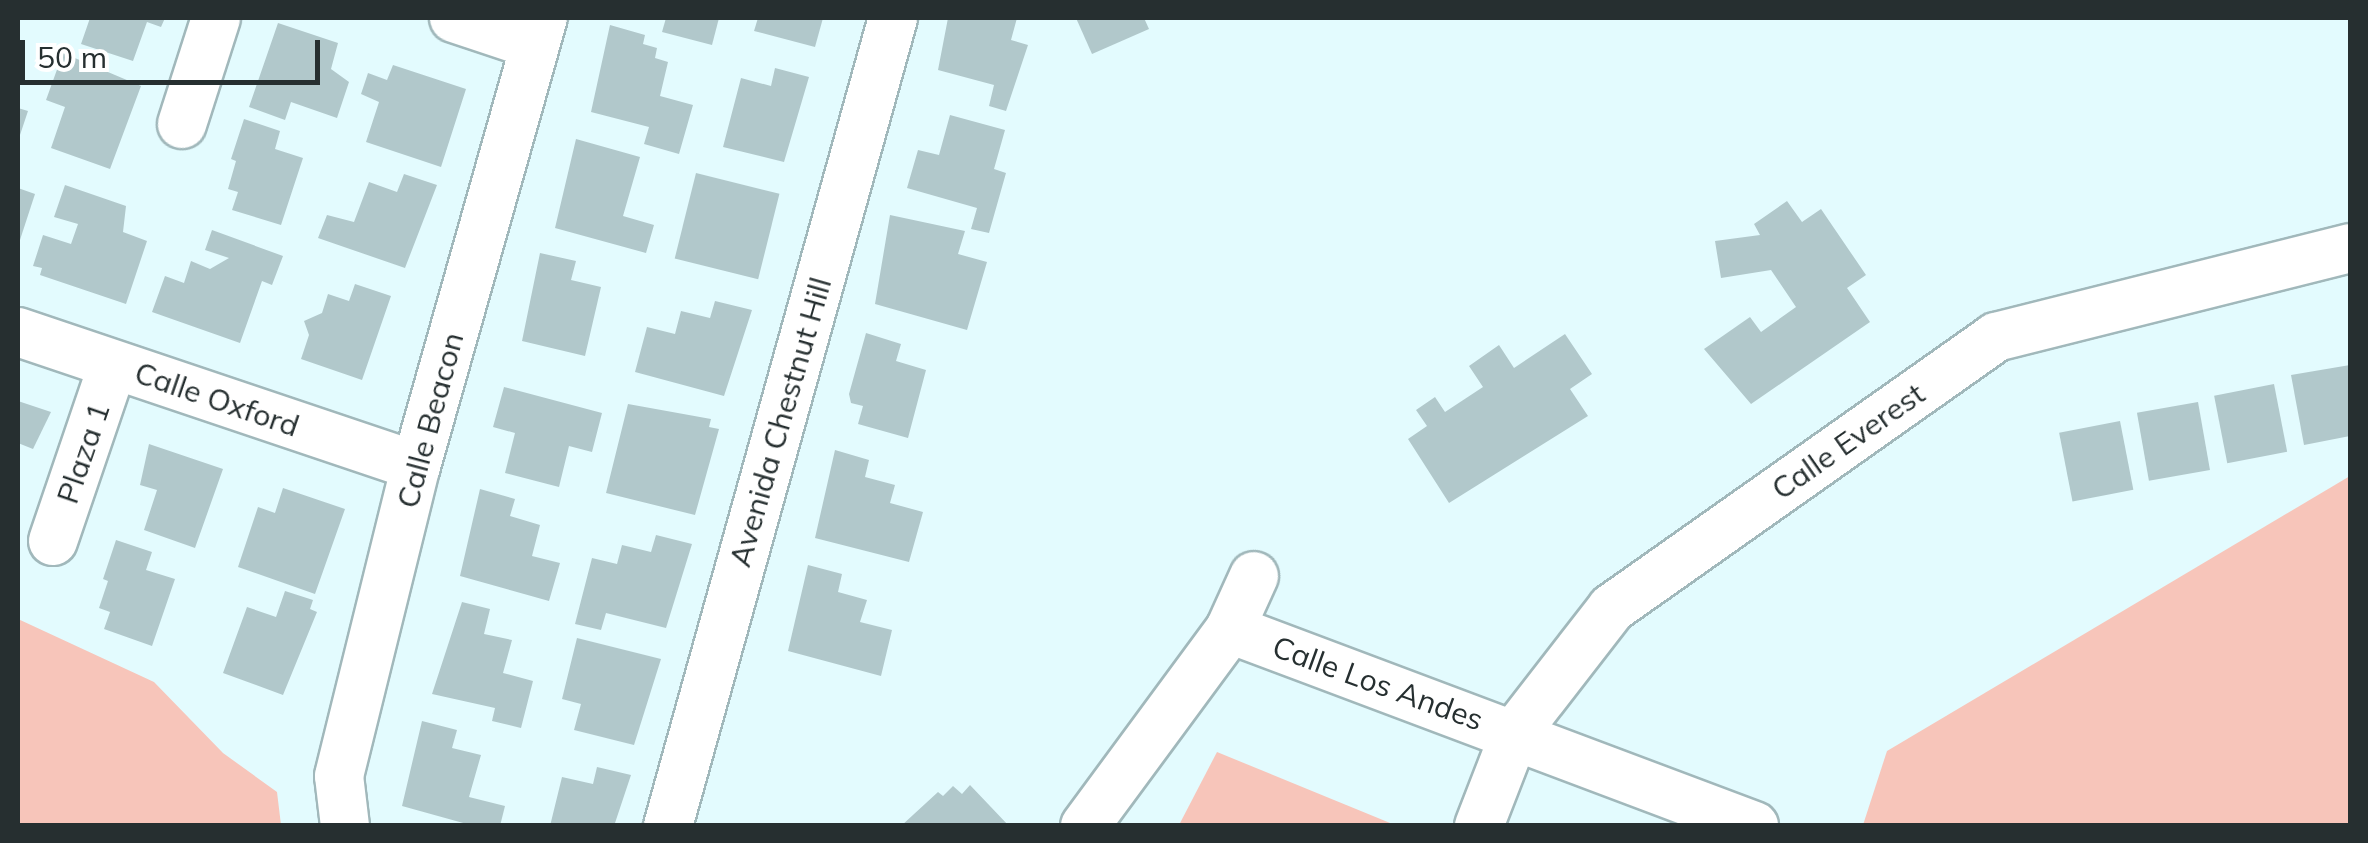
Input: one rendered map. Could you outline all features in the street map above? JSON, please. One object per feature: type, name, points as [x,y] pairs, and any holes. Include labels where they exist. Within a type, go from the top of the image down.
[{"type":"street","points":[[182,124],[216,18]]},
{"type":"street","points":[[454,18],[539,31]]},
{"type":"street","name":"Avenida Chestnut Hill","points":[[668,826],[893,18]]},
{"type":"street","name":"Calle Beacon","points":[[345,826],[339,776],[416,466],[539,31]]},
{"type":"street","name":"Calle Everest","points":[[1479,826],[1515,734],[1612,608],[1996,337],[2350,248]]},
{"type":"street","name":"Calle Oxford","points":[[18,332],[416,466]]},
{"type":"street","name":"Plaza 1","points":[[53,540],[113,364]]},
{"type":"street","points":[[1086,826],[1230,629],[1254,576]]},
{"type":"street","name":"Calle Los Andes","points":[[1230,629],[1754,826]]},
{"type":"shaded area","points":[[2350,476],[2350,825],[1863,825],[1887,751]]},
{"type":"shaded area","points":[[18,619],[154,682],[223,753],[277,792],[281,825],[18,825]]},
{"type":"shaded area","points":[[1217,752],[1395,825],[1179,825]]},
{"type":"building","points":[[90,18],[165,18],[161,27],[147,22],[133,61],[81,44]]},
{"type":"building","points":[[666,18],[719,18],[712,45],[662,32]]},
{"type":"building","points":[[758,18],[823,18],[815,47],[754,31]]},
{"type":"building","points":[[948,18],[1017,18],[1011,40],[1028,45],[1006,111],[989,106],[994,85],[938,70]]},
{"type":"building","points":[[1076,18],[1144,18],[1149,29],[1092,54]]},
{"type":"building","points":[[278,23],[338,43],[331,69],[349,82],[337,118],[291,102],[285,120],[249,107]]},
{"type":"building","points":[[610,25],[645,35],[643,44],[657,48],[655,58],[668,62],[660,96],[693,105],[679,154],[644,144],[649,127],[591,112]]},
{"type":"building","points":[[63,53],[141,86],[110,169],[51,148],[65,107],[46,100]]},
{"type":"building","points":[[393,65],[466,89],[441,167],[366,142],[379,102],[361,94],[368,73],[387,80]]},
{"type":"building","points":[[775,68],[809,77],[784,162],[723,147],[741,78],[771,86]]},
{"type":"building","points":[[18,108],[28,111],[18,141]]},
{"type":"building","points":[[950,115],[1005,130],[994,169],[1006,173],[989,233],[971,229],[977,208],[907,188],[918,150],[939,155]]},
{"type":"building","points":[[244,119],[280,131],[275,149],[303,158],[281,225],[232,210],[238,192],[228,189],[236,161],[231,159]]},
{"type":"building","points":[[576,139],[640,157],[623,216],[654,225],[646,253],[555,228]]},
{"type":"building","points":[[696,173],[779,194],[758,279],[675,258]]},
{"type":"building","points":[[404,174],[437,185],[405,268],[318,238],[327,215],[354,222],[369,182],[397,192]]},
{"type":"building","points":[[65,185],[126,206],[123,232],[147,241],[126,304],[40,275],[42,268],[33,266],[43,235],[71,244],[78,224],[54,217]]},
{"type":"building","points":[[18,188],[35,194],[18,246]]},
{"type":"building","points":[[1787,201],[1802,222],[1821,209],[1866,275],[1847,288],[1870,322],[1751,404],[1704,349],[1750,317],[1761,332],[1796,307],[1771,270],[1721,278],[1715,241],[1760,235],[1754,224]]},
{"type":"building","points":[[890,215],[965,231],[958,254],[987,262],[967,330],[875,304]]},
{"type":"building","points":[[212,230],[283,256],[272,285],[262,281],[240,343],[152,312],[165,276],[184,283],[191,261],[210,269],[229,258],[205,250]]},
{"type":"building","points":[[540,253],[576,261],[571,280],[601,287],[585,356],[522,341]]},
{"type":"building","points":[[355,284],[391,296],[362,380],[301,359],[309,335],[304,321],[322,313],[328,294],[349,301]]},
{"type":"building","points":[[715,301],[752,310],[724,396],[635,372],[647,327],[675,334],[681,311],[710,318]]},
{"type":"building","points":[[866,333],[901,344],[896,361],[926,370],[908,438],[858,424],[863,406],[851,403],[849,394]]},
{"type":"building","points":[[1565,334],[1592,374],[1570,389],[1588,416],[1449,503],[1408,439],[1427,426],[1416,410],[1435,397],[1445,412],[1483,387],[1469,366],[1499,345],[1514,368]]},
{"type":"building","points":[[2350,365],[2350,436],[2304,445],[2291,375]]},
{"type":"building","points":[[2274,384],[2287,452],[2227,463],[2214,396]]},
{"type":"building","points":[[504,387],[602,413],[592,452],[569,446],[559,487],[505,473],[515,433],[493,427]]},
{"type":"building","points":[[18,401],[51,412],[33,449],[18,443]]},
{"type":"building","points":[[2198,402],[2210,470],[2149,481],[2137,413]]},
{"type":"building","points":[[628,404],[711,419],[709,427],[719,429],[695,515],[606,493]]},
{"type":"building","points":[[2120,421],[2133,490],[2072,502],[2059,433]]},
{"type":"building","points":[[149,444],[223,469],[195,548],[144,530],[157,490],[140,485]]},
{"type":"building","points":[[835,450],[869,460],[865,477],[895,485],[890,503],[923,512],[909,562],[815,538]]},
{"type":"building","points":[[283,488],[345,509],[315,594],[238,567],[258,507],[275,513]]},
{"type":"building","points":[[480,489],[515,499],[510,516],[540,525],[532,556],[560,563],[549,601],[460,576]]},
{"type":"building","points":[[656,535],[692,544],[666,628],[606,613],[601,630],[575,624],[592,558],[617,564],[622,545],[651,552]]},
{"type":"building","points":[[116,540],[152,552],[146,570],[175,579],[152,646],[104,629],[110,612],[99,608],[108,581],[103,579]]},
{"type":"building","points":[[808,565],[842,574],[838,592],[867,600],[860,622],[892,630],[881,676],[788,651]]},
{"type":"building","points":[[285,591],[313,600],[310,609],[317,612],[283,695],[223,673],[247,607],[276,617]]},
{"type":"building","points":[[462,602],[490,609],[484,634],[512,640],[503,673],[533,681],[521,728],[492,721],[495,708],[432,694]]},
{"type":"building","points":[[577,638],[661,659],[634,745],[574,730],[581,704],[562,699]]},
{"type":"building","points":[[422,721],[457,730],[452,748],[481,755],[469,797],[505,806],[500,826],[474,826],[402,806]]},
{"type":"building","points":[[597,767],[631,775],[614,826],[550,826],[562,777],[593,784]]},
{"type":"building","points":[[970,785],[1009,826],[901,826],[938,792],[943,796],[953,786],[962,794]]}]
